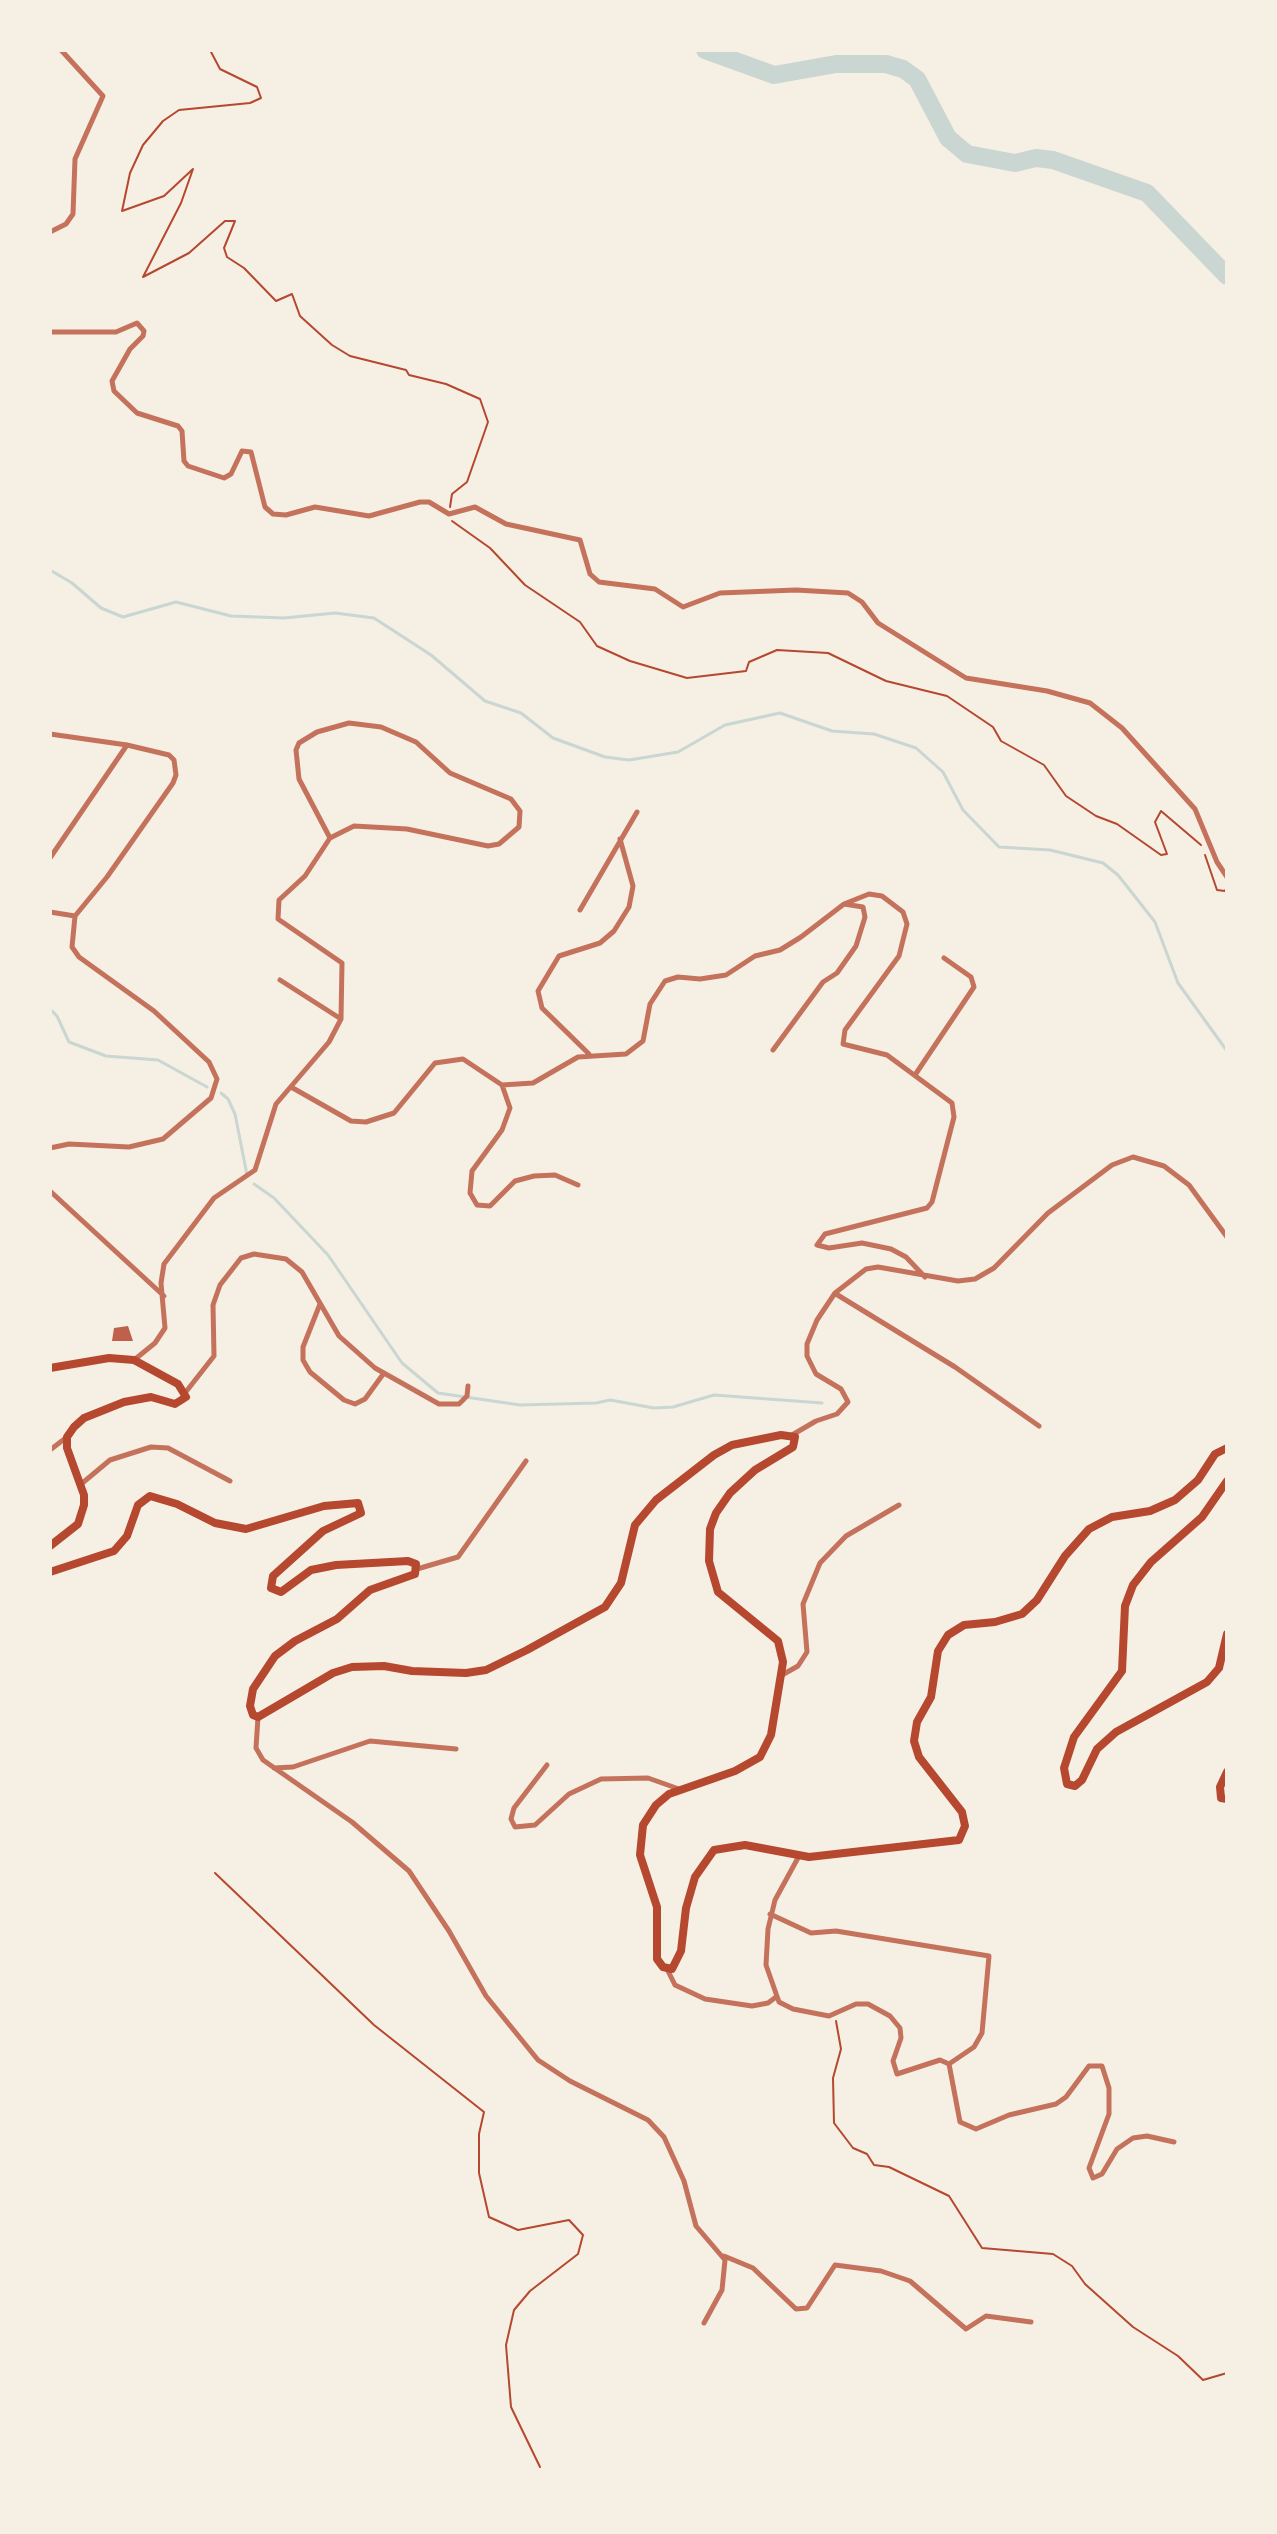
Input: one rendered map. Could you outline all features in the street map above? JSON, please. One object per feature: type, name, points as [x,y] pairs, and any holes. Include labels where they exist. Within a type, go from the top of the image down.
[{"type":"main road","points":[[50,1368],[109,1358],[134,1360],[178,1384],[185,1393],[184,1400],[175,1404],[151,1397],[124,1402],[84,1418],[67,1437],[70,1459],[84,1495],[82,1515],[71,1531],[50,1546]]},
{"type":"main road","points":[[50,1572],[114,1551],[127,1536],[135,1510],[150,1496],[177,1504],[215,1523],[246,1529],[324,1506],[352,1502],[361,1505],[361,1513],[323,1531],[273,1576],[271,1588],[281,1592],[300,1576],[323,1567],[408,1561],[416,1564],[417,1569],[409,1578],[370,1590],[337,1619],[295,1641],[275,1656],[253,1689],[250,1706],[253,1715],[258,1717],[333,1673],[352,1667],[384,1666],[412,1671],[466,1673],[486,1670],[527,1650],[605,1607],[621,1583],[635,1525],[656,1500],[714,1455],[732,1445],[751,1439],[792,1435],[797,1439],[793,1447],[755,1470],[723,1502],[710,1529],[709,1561],[718,1592],[778,1641],[783,1662],[771,1735],[760,1757],[716,1778],[679,1789],[656,1805],[639,1839],[644,1871],[657,1907],[657,1959],[667,1969],[676,1965],[679,1958],[686,1908],[695,1877],[714,1850],[745,1845],[799,1856],[959,1840],[965,1826],[962,1812],[919,1757],[914,1741],[917,1722],[931,1697],[938,1651],[955,1628],[1015,1617],[1030,1608],[1065,1556],[1089,1529],[1112,1517],[1150,1511],[1175,1500],[1198,1480],[1215,1454],[1227,1448]]},
{"type":"main road","points":[[1227,1481],[1208,1511],[1151,1562],[1133,1585],[1125,1606],[1122,1671],[1074,1737],[1064,1768],[1067,1784],[1075,1786],[1082,1780],[1097,1749],[1116,1732],[1207,1682],[1219,1668],[1227,1634]]},
{"type":"main road","points":[[1227,1772],[1220,1787],[1221,1798],[1227,1799]]},
{"type":"street","points":[[50,232],[66,224],[73,214],[75,159],[103,96],[61,50]]},
{"type":"street","points":[[50,332],[116,332],[137,323],[144,331],[143,336],[130,349],[112,381],[114,391],[137,413],[178,426],[182,431],[184,461],[188,466],[224,478],[231,474],[242,451],[251,452],[265,507],[273,514],[286,515],[315,507],[369,516],[420,502],[429,502],[449,514],[475,507],[506,524],[580,540],[590,574],[599,582],[655,589],[683,607],[720,593],[796,590],[848,593],[862,602],[878,623],[966,678],[1047,691],[1090,703],[1122,728],[1195,809],[1227,877]]},
{"type":"street","points":[[134,1360],[155,1343],[165,1328],[161,1275],[164,1264],[214,1198],[255,1170],[270,1116],[329,1042],[341,1019],[342,963],[282,922],[276,913],[279,900],[305,876],[330,838],[354,826],[376,825],[488,846],[499,844],[519,827],[520,811],[511,799],[450,773],[416,742],[381,727],[349,723],[317,732],[299,743],[296,750],[299,779],[330,838]]},
{"type":"street","points":[[50,734],[127,745],[169,755],[176,766],[176,775],[107,877],[75,916],[72,947],[79,957],[154,1011],[209,1062],[217,1079],[211,1098],[163,1139],[129,1147],[69,1144],[50,1148]]},
{"type":"street","points":[[50,858],[127,745]]},
{"type":"street","points":[[580,910],[637,812]]},
{"type":"street","points":[[590,1055],[542,1008],[538,991],[559,956],[600,943],[614,931],[629,907],[633,886],[620,839]]},
{"type":"street","points":[[502,1085],[536,1081],[559,1065],[590,1055],[626,1054],[643,1041],[650,1004],[665,981],[678,977],[700,979],[726,975],[755,956],[780,950],[844,904],[863,895],[882,896],[903,912],[907,924],[899,956],[845,1030],[843,1044],[887,1055],[952,1103],[955,1109],[932,1202],[921,1212],[825,1234],[817,1245],[829,1248],[862,1243],[891,1249],[906,1257],[925,1277]]},
{"type":"street","points":[[773,1050],[823,982],[837,973],[856,946],[865,911],[855,903],[844,904]]},
{"type":"street","points":[[50,912],[75,916]]},
{"type":"street","points":[[915,1075],[974,987],[971,977],[944,958]]},
{"type":"street","points":[[280,980],[341,1019]]},
{"type":"street","points":[[291,1087],[351,1121],[366,1122],[394,1113],[428,1070],[443,1059],[463,1059],[502,1085],[510,1108],[507,1120],[472,1171],[473,1200],[477,1205],[490,1206],[515,1181],[534,1176],[555,1175],[578,1185]]},
{"type":"street","points":[[792,1435],[816,1421],[837,1414],[848,1402],[841,1389],[816,1374],[807,1356],[807,1344],[817,1320],[835,1293],[866,1269],[878,1267],[925,1277],[967,1281],[985,1275],[1048,1213],[1112,1165],[1133,1157],[1164,1166],[1189,1185],[1227,1237]]},
{"type":"street","points":[[50,1191],[164,1297]]},
{"type":"street","points":[[185,1393],[214,1356],[215,1297],[241,1258],[254,1254],[286,1259],[302,1272],[347,1346],[384,1373],[428,1399],[450,1406],[467,1396],[468,1386]]},
{"type":"street","points":[[835,1293],[955,1367],[1039,1426]]},
{"type":"street","points":[[320,1303],[303,1347],[303,1360],[310,1372],[344,1400],[355,1404],[365,1399],[384,1373]]},
{"type":"street","points":[[50,1450],[67,1437]]},
{"type":"street","points":[[80,1485],[110,1460],[151,1447],[168,1448],[230,1481]]},
{"type":"street","points":[[417,1569],[458,1557],[526,1461]]},
{"type":"street","points":[[780,1677],[798,1666],[807,1652],[803,1604],[820,1563],[846,1536],[899,1505]]},
{"type":"street","points":[[258,1717],[256,1748],[263,1760],[352,1822],[409,1871],[449,1931],[486,1996],[538,2060],[570,2081],[648,2120],[664,2137],[684,2181],[696,2226],[724,2256],[753,2268],[796,2309],[807,2308],[835,2265],[881,2271],[910,2281],[966,2329],[986,2316],[1031,2322]]},
{"type":"street","points":[[274,1768],[293,1767],[370,1741],[456,1749]]},
{"type":"street","points":[[547,1765],[514,1808],[511,1819],[515,1827],[535,1825],[569,1794],[601,1779],[648,1778],[679,1789]]},
{"type":"street","points":[[799,1856],[770,1914],[766,1965],[776,1997],[787,2007],[835,2015],[862,2003],[890,2016],[901,2034],[893,2061],[897,2074],[940,2060],[949,2064]]},
{"type":"street","points":[[770,1914],[811,1933],[836,1931],[983,1953],[991,1960],[982,2033],[974,2047],[949,2064]]},
{"type":"street","points":[[667,1969],[675,1985],[705,1999],[752,2006],[768,2003],[776,1997]]},
{"type":"street","points":[[949,2064],[960,2122],[976,2129],[1009,2115],[1056,2104],[1066,2097],[1089,2066],[1102,2066],[1109,2088],[1109,2114],[1089,2168],[1093,2178],[1102,2174],[1117,2149],[1133,2138],[1147,2136],[1174,2142]]},
{"type":"street","points":[[704,2323],[722,2290],[724,2256]]},
{"type":"path","points":[[189,50],[200,50]]},
{"type":"path","points":[[210,50],[220,69],[257,87],[261,98],[250,103],[179,110],[163,121],[143,145],[130,173],[122,211],[164,196],[193,169],[181,203],[143,277],[168,267],[225,221],[235,221],[224,248],[227,257],[261,283],[276,301],[292,294],[300,316],[332,345],[350,356],[406,370],[409,375],[446,384],[480,399],[488,422],[467,482],[452,494],[449,514],[452,523],[490,548],[525,585],[580,622],[597,646],[630,661],[687,678],[746,671],[749,662],[777,650],[828,653],[886,681],[928,688],[947,696],[993,727],[1001,741],[1044,765],[1066,796],[1096,816],[1117,824],[1161,855],[1167,854],[1155,822],[1161,811],[1201,845],[1217,890],[1225,891],[1227,886]]},
{"type":"path","points":[[215,1873],[374,2025],[484,2112],[479,2134],[479,2173],[489,2217],[518,2230],[569,2220],[583,2235],[578,2254],[530,2291],[514,2310],[506,2345],[511,2407],[540,2467]]},
{"type":"path","points":[[835,2015],[841,2049],[833,2078],[834,2123],[853,2148],[867,2154],[874,2165],[889,2167],[949,2196],[982,2248],[1053,2254],[1072,2266],[1085,2284],[1133,2327],[1178,2356],[1203,2380],[1227,2373]]},
{"type":"building","points":[[128,1326],[133,1341],[112,1341],[114,1328]]},
{"type":"waterway","points":[[705,50],[774,75],[836,64],[886,64],[903,69],[917,79],[948,138],[967,154],[1015,163],[1036,158],[1053,160],[1147,193],[1227,276]]},
{"type":"waterway","points":[[50,570],[72,583],[101,608],[123,617],[176,602],[231,616],[284,618],[335,613],[374,618],[431,655],[485,701],[521,713],[553,738],[605,757],[629,760],[678,752],[725,725],[780,713],[832,731],[874,734],[916,748],[943,772],[963,810],[999,847],[1050,850],[1103,863],[1118,875],[1155,922],[1178,983],[1227,1051]]},
{"type":"waterway","points":[[50,1009],[57,1016],[69,1042],[106,1056],[158,1060],[207,1087]]},
{"type":"waterway","points":[[221,1093],[228,1099],[235,1114],[247,1175]]},
{"type":"waterway","points":[[254,1184],[274,1198],[328,1255],[402,1363],[438,1393],[520,1405],[610,1400],[654,1408],[673,1407],[714,1395],[822,1403]]}]
